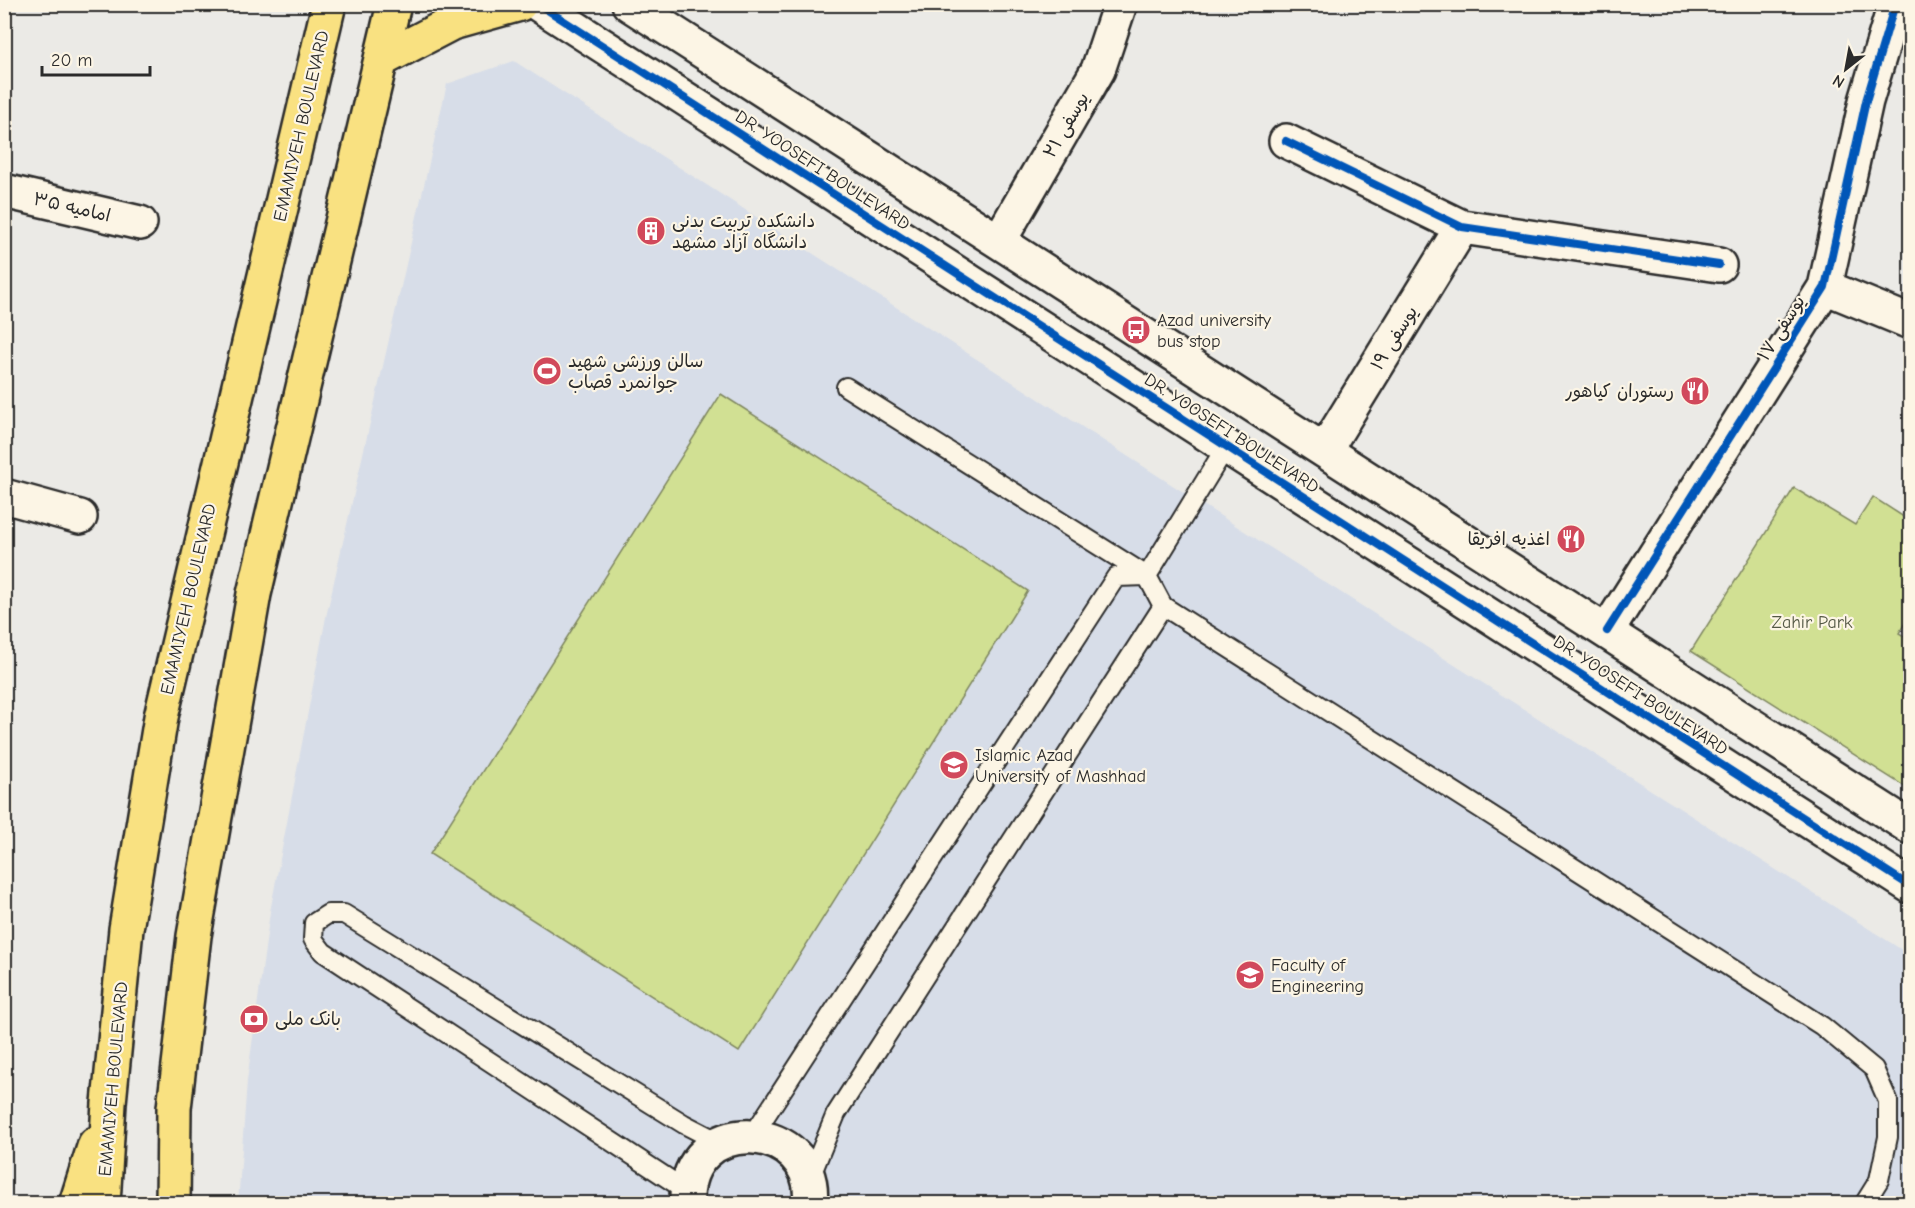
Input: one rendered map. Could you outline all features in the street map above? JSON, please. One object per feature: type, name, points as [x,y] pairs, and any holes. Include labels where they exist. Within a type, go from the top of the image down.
[{"type":"main road","name":"EMAMIYEH BOULEVARD","points":[[103,1203],[109,1103],[126,929],[160,717],[329,4]]},
{"type":"main road","points":[[173,1203],[174,1108],[194,936],[254,594],[394,4]]},
{"type":"main road","points":[[381,60],[452,23],[520,4]]},
{"type":"main road","points":[[76,1203],[109,1103]]},
{"type":"street","name":"DR. YOOSEFI BOULEVARD","points":[[538,4],[1911,886]]},
{"type":"street","name":"DR. YOOSEFI BOULEVARD","points":[[629,4],[1911,827]]},
{"type":"street","name":"یوسفی ۱۷","points":[[1607,631],[1825,287],[1866,101],[1895,4]]},
{"type":"street","name":"یوسفی ۲۱","points":[[999,241],[1098,70],[1118,5]]},
{"type":"street","points":[[1286,141],[1462,227],[1719,265]]},
{"type":"street","name":"امامیه ۳۵","points":[[4,190],[140,223]]},
{"type":"street","name":"یوسفی ۱۹","points":[[1325,450],[1462,227]]},
{"type":"street","points":[[1825,287],[1911,322]]},
{"type":"street","points":[[4,496],[80,517]]},
{"type":"street","points":[[687,1197],[692,1171],[703,1154],[719,1142],[753,1135],[771,1139],[788,1149],[801,1163],[809,1192]]},
{"type":"lane","points":[[846,387],[1147,576],[1163,606],[1822,1026],[1874,1069],[1888,1101],[1888,1137],[1879,1180],[1864,1203]]},
{"type":"lane","points":[[1147,576],[1226,447]]},
{"type":"lane","points":[[753,1135],[1116,577],[1147,576]]},
{"type":"lane","points":[[809,1192],[836,1114],[1163,606]]},
{"type":"lane","points":[[687,1197],[323,952],[313,939],[314,923],[328,914],[344,914],[684,1124],[719,1142]]},
{"type":"shaded area","name":"Islamic Azad University of Mashhad","points":[[514,61],[1194,499],[1910,955],[1910,1203],[238,1204],[247,1081],[270,912],[326,617],[447,84]]},
{"type":"green space","points":[[721,394],[1028,591],[739,1052],[430,854]]},
{"type":"green space","name":"Zahir Park","points":[[1794,488],[1855,525],[1873,497],[1910,521],[1910,615],[1899,633],[1910,640],[1910,790],[1691,651]]},
{"type":"cycle path","points":[[538,4],[1910,886]]},
{"type":"cycle path","points":[[1607,631],[1825,287],[1866,101],[1895,4]]},
{"type":"cycle path","points":[[1286,141],[1462,227],[1719,265]]},
{"type":"place","name":"دانشکده تربیت بدنی دانشگاه آزاد مشهد","points":[[651,231]]},
{"type":"place","name":"Azad university bus stop","points":[[1136,330]]},
{"type":"place","name":"سالن ورزشی شهید جوانمرد قصاب","points":[[547,371]]},
{"type":"place","name":"رستوران کیاهور","points":[[1695,391]]},
{"type":"place","name":"اغذیه افریقا","points":[[1571,539]]},
{"type":"place","name":"Islamic Azad University of Mashhad","points":[[954,765]]},
{"type":"place","name":"Faculty of Engineering","points":[[1250,975]]},
{"type":"place","name":"بانک ملی","points":[[254,1019]]}]
